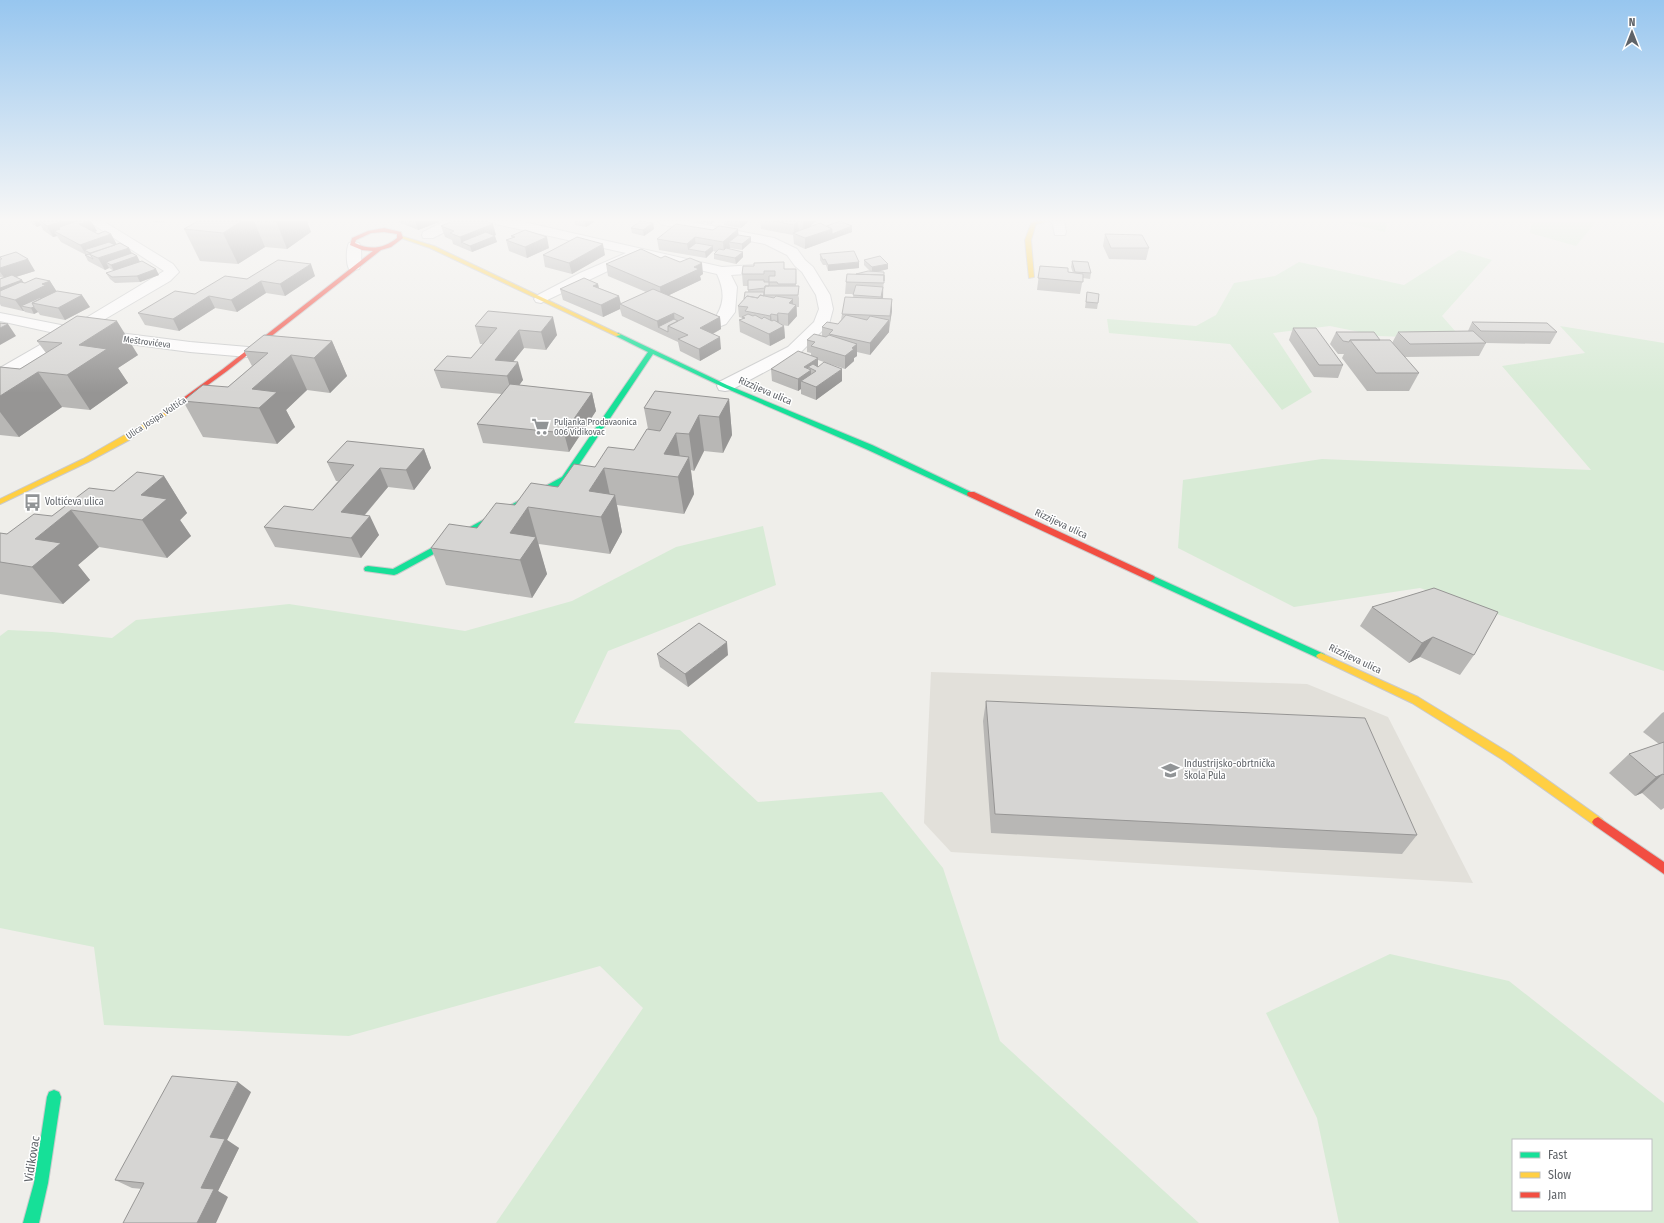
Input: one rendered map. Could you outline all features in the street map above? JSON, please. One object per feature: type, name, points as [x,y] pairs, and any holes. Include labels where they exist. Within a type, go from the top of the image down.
[{"type":"street","points":[[0,375],[165,278]]},
{"type":"street","name":"Ulica Josipa Voltića","points":[[0,502],[56,476],[142,428],[175,407],[248,352],[339,278]]},
{"type":"street","name":"Rizzijeva ulica","points":[[496,278],[725,386],[876,450],[1415,700],[1507,757],[1664,869]]},
{"type":"street","points":[[541,299],[581,278]]},
{"type":"street","points":[[721,321],[728,312],[730,287],[725,278]]},
{"type":"street","points":[[725,386],[794,350],[821,324],[826,309],[823,296],[813,278]]},
{"type":"street","name":"Meštrovićeva","points":[[0,317],[72,332],[190,347],[248,352]]},
{"type":"street","points":[[368,569],[394,572],[565,479],[652,351]]},
{"type":"street","name":"Vidikovac","points":[[31,1223],[41,1183],[54,1097]]},
{"type":"shaded area","name":"Industrijsko-obrtnička škola Pula","points":[[931,672],[1307,684],[1388,717],[1473,883],[951,852],[924,823]]},
{"type":"green space","points":[[1263,278],[1372,278],[1404,285],[1415,278],[1476,278],[1442,316],[1462,339],[1379,336],[1330,326],[1273,333],[1312,392],[1282,410],[1230,344],[1109,333],[1107,319],[1196,326],[1216,315],[1234,283]]},
{"type":"green space","points":[[1560,326],[1664,343],[1664,671],[1420,588],[1294,607],[1178,548],[1183,480],[1322,459],[1591,470],[1502,366],[1585,353]]},
{"type":"green space","points":[[763,526],[776,585],[608,651],[574,723],[680,730],[758,802],[882,792],[943,868],[1000,1041],[1199,1223],[496,1223],[643,1008],[600,966],[349,1036],[104,1025],[94,947],[0,928],[0,636],[8,630],[52,632],[112,638],[136,620],[289,604],[465,631],[572,601],[676,547]]},
{"type":"green space","points":[[1390,954],[1509,981],[1664,1103],[1664,1223],[1339,1223],[1317,1118],[1266,1013]]},
{"type":"building","points":[[18,278],[22,280],[0,288],[0,279]]},
{"type":"building","points":[[36,278],[50,281],[42,284],[46,285],[15,300],[0,296],[0,291],[21,282],[25,283]]},
{"type":"building","points":[[222,278],[289,278],[280,284],[261,281],[231,300],[209,296],[173,319],[138,313],[175,291],[195,294]]},
{"type":"building","points":[[584,278],[598,284],[593,286],[619,296],[601,305],[560,289]]},
{"type":"building","points":[[639,278],[679,278],[660,287]]},
{"type":"building","points":[[769,278],[796,278],[796,284],[778,284],[777,282],[769,282]]},
{"type":"building","points":[[846,278],[884,278],[884,283],[846,282]]},
{"type":"building","points":[[1039,278],[1083,278],[1083,282]]},
{"type":"building","points":[[748,280],[764,280],[764,282],[769,282],[769,286],[765,286],[765,288],[748,290]]},
{"type":"building","points":[[856,285],[883,287],[881,297],[853,295]]},
{"type":"building","points":[[765,286],[799,286],[798,295],[764,295]]},
{"type":"building","points":[[653,289],[720,317],[700,328],[720,337],[699,349],[678,339],[688,335],[668,326],[684,318],[674,313],[657,321],[620,304]]},
{"type":"building","points":[[57,291],[82,295],[58,308],[32,303]]},
{"type":"building","points":[[745,292],[764,292],[764,296],[760,295],[758,298],[747,296],[744,299]]},
{"type":"building","points":[[1087,292],[1099,294],[1098,303],[1086,302]]},
{"type":"building","points":[[760,295],[774,298],[776,296],[793,299],[789,303],[796,305],[788,314],[778,313],[777,315],[771,314],[770,316],[745,311],[748,307],[738,306],[747,296],[758,298]]},
{"type":"building","points":[[845,297],[892,299],[890,316],[842,314]]},
{"type":"building","points":[[42,298],[32,303],[34,307],[31,308],[21,306]]},
{"type":"building","points":[[488,311],[553,317],[541,332],[519,330],[495,360],[518,362],[507,376],[434,370],[447,356],[471,358],[497,328],[475,326]]},
{"type":"building","points":[[748,314],[753,316],[755,315],[762,319],[764,317],[772,321],[774,320],[784,326],[769,334],[739,320],[745,318],[742,317]]},
{"type":"building","points":[[846,315],[867,320],[870,316],[889,320],[870,343],[829,334],[833,330],[822,327],[827,322],[838,324]]},
{"type":"building","points":[[77,316],[117,321],[79,345],[107,349],[67,375],[38,372],[0,396],[0,367],[20,369],[62,343],[37,341]]},
{"type":"building","points":[[674,319],[678,321],[668,326],[668,332],[658,327]]},
{"type":"building","points":[[1472,322],[1547,323],[1557,332],[1481,331]]},
{"type":"building","points":[[0,323],[8,324],[0,328]]},
{"type":"building","points":[[1293,328],[1316,328],[1343,365],[1319,365]]},
{"type":"building","points":[[1473,331],[1486,343],[1410,344],[1398,332]]},
{"type":"building","points":[[1336,332],[1374,332],[1380,340],[1343,341]]},
{"type":"building","points":[[814,334],[826,337],[829,335],[857,344],[852,348],[854,349],[845,356],[811,346],[815,342],[807,340]]},
{"type":"building","points":[[264,335],[332,341],[314,358],[291,355],[252,389],[277,392],[259,408],[183,401],[203,385],[228,387],[268,353],[244,351]]},
{"type":"building","points":[[1350,340],[1390,340],[1419,373],[1376,373]]},
{"type":"building","points":[[798,351],[818,358],[804,367],[811,370],[798,379],[771,369]]},
{"type":"building","points":[[824,362],[842,369],[816,387],[801,381],[816,371],[808,367],[813,364],[818,367]]},
{"type":"building","points":[[510,384],[592,393],[564,433],[477,424]]},
{"type":"building","points":[[655,391],[729,399],[719,417],[699,415],[689,434],[676,433],[664,454],[689,457],[678,477],[604,468],[589,491],[615,495],[601,517],[528,507],[510,533],[536,537],[520,560],[431,548],[449,524],[477,528],[496,503],[515,505],[531,483],[558,487],[574,464],[595,467],[608,447],[634,450],[647,429],[660,431],[671,412],[644,408]]},
{"type":"building","points":[[347,441],[424,449],[406,470],[380,468],[341,512],[370,516],[351,538],[264,527],[284,506],[313,510],[354,465],[327,462]]},
{"type":"building","points":[[137,472],[164,476],[141,495],[167,499],[142,520],[71,510],[35,539],[61,543],[32,567],[0,562],[0,533],[7,534],[34,514],[52,516],[89,488],[114,491]]},
{"type":"building","points":[[1434,588],[1498,612],[1474,655],[1433,637],[1422,643],[1372,607]]},
{"type":"building","points":[[699,623],[727,642],[685,674],[657,654]]},
{"type":"building","points":[[986,701],[1365,718],[1417,835],[995,814]]},
{"type":"building","points":[[1664,742],[1664,775],[1663,774],[1656,777],[1629,754]]},
{"type":"building","points":[[172,1076],[238,1082],[210,1137],[225,1139],[201,1188],[214,1189],[197,1223],[123,1223],[144,1183],[115,1180]]},
{"type":"traffic: fast","points":[[618,335],[725,386],[869,447],[971,494]]},
{"type":"traffic: fast","points":[[368,569],[394,572],[565,479],[652,351]]},
{"type":"traffic: fast","points":[[1151,578],[1321,656]]},
{"type":"traffic: fast","points":[[31,1223],[41,1183],[54,1097]]},
{"type":"traffic: slow","points":[[498,278],[618,335]]},
{"type":"traffic: slow","points":[[0,502],[85,461],[166,413]]},
{"type":"traffic: slow","points":[[1321,656],[1415,700],[1507,757],[1598,822]]},
{"type":"traffic: jam","points":[[166,413],[225,370],[342,278]]},
{"type":"traffic: jam","points":[[971,494],[1151,578]]},
{"type":"traffic: jam","points":[[1598,822],[1664,869]]},
{"type":"place","name":"Puljanka Prodavaonica 006 Vidikovac","points":[[541,427]]},
{"type":"place","name":"Voltićeva ulica","points":[[32,502]]},
{"type":"place","name":"Industrijsko-obrtnička škola Pula","points":[[1171,770]]}]
